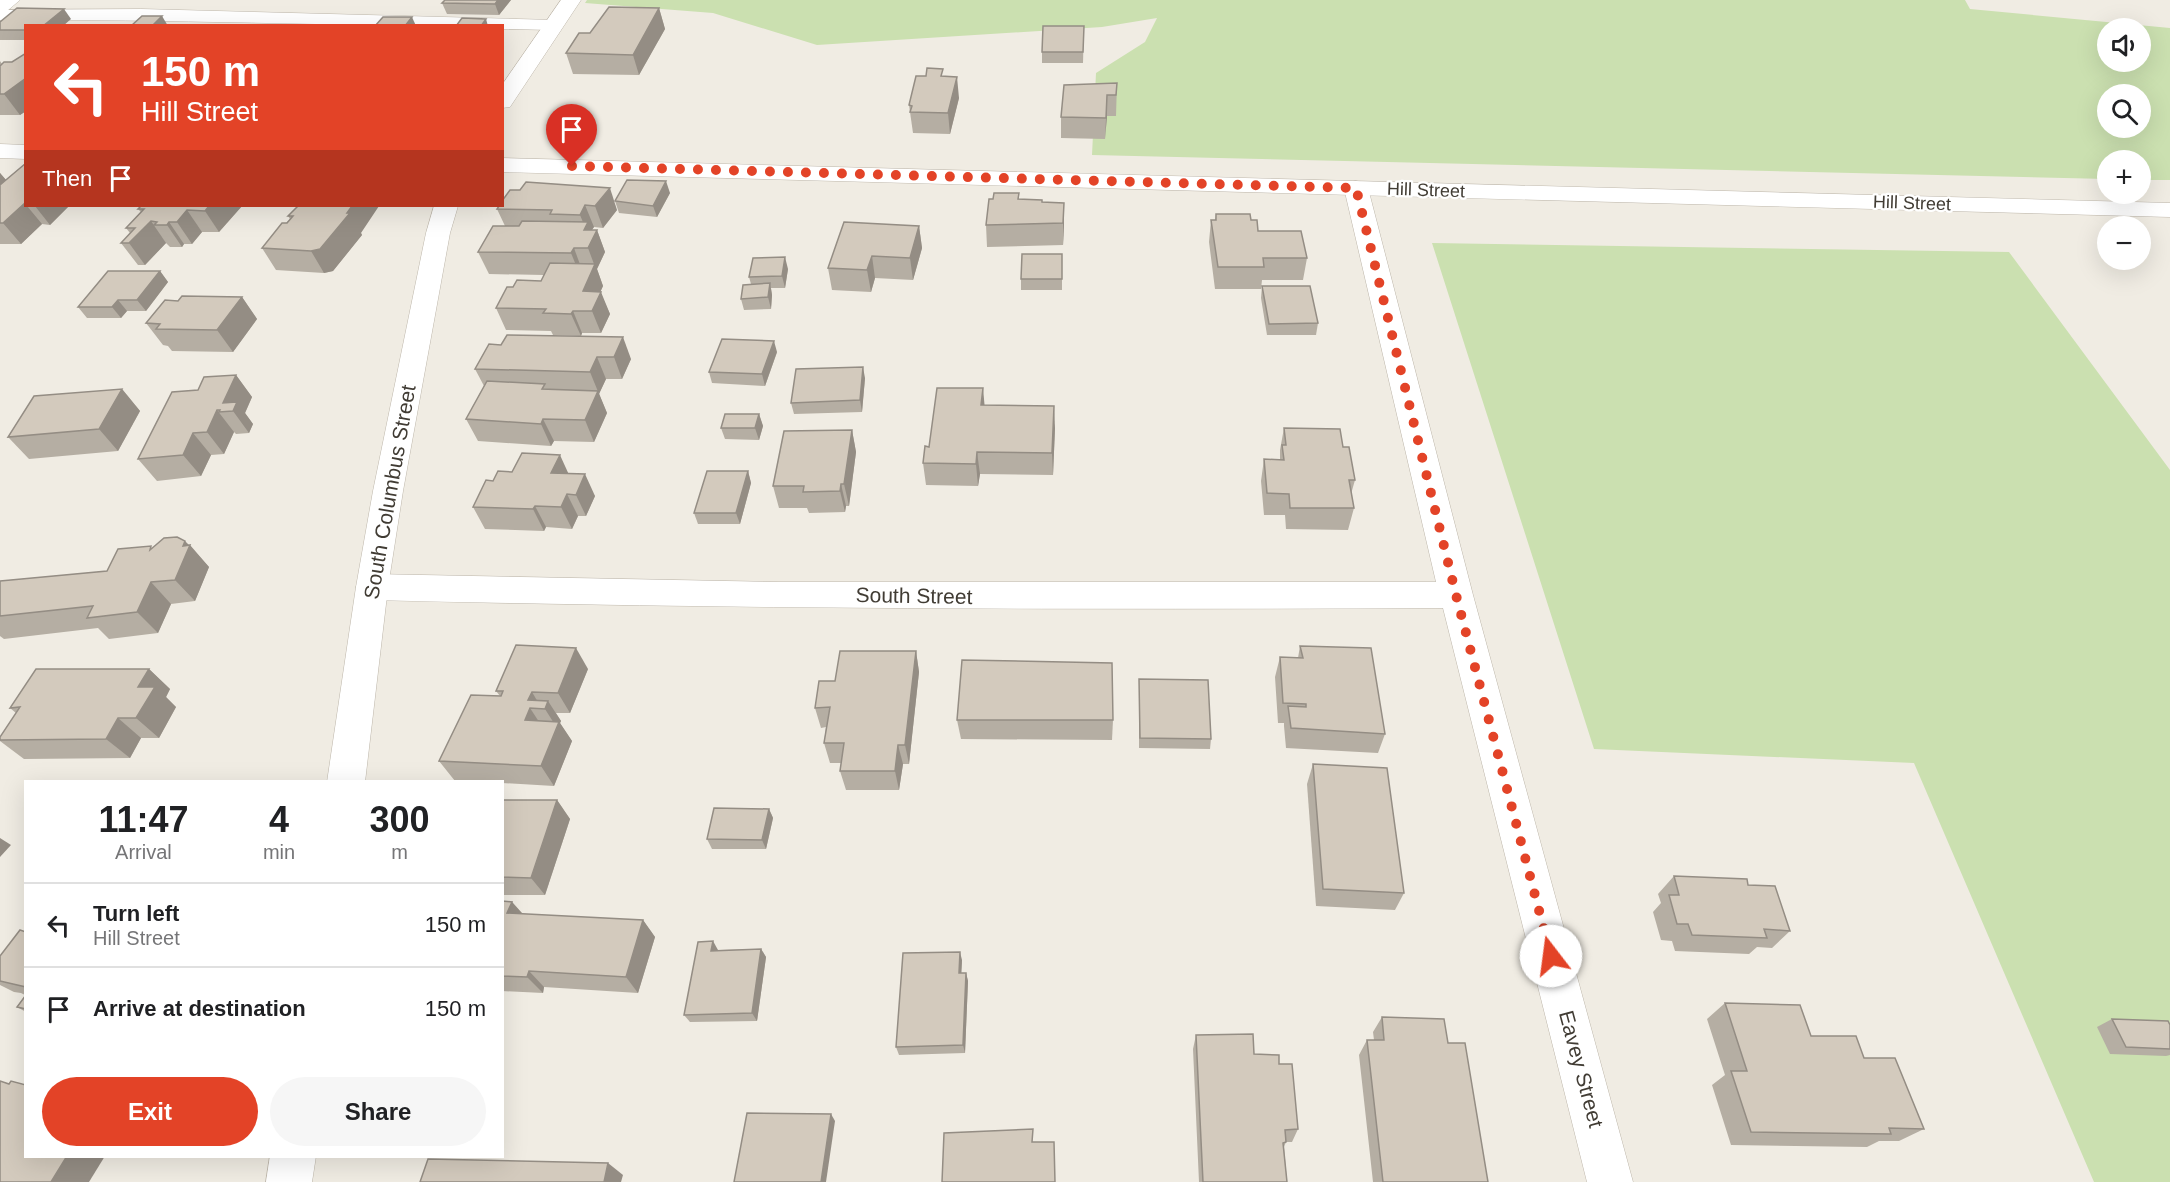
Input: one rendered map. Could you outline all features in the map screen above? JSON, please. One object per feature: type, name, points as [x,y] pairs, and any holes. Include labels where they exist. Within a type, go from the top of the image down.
[{"type":"street","points":[[504,99],[571,0]]},
{"type":"street","points":[[0,152],[24,152]]},
{"type":"street","name":"Hill Street","points":[[504,165],[2170,210]]},
{"type":"street","name":"Eavey Street","points":[[1356,188],[1456,595],[1610,1182]]},
{"type":"street","name":"South Columbus Street","points":[[346,780],[372,586],[438,233],[446,207]]},
{"type":"street","name":"South Street","points":[[372,586],[546,592],[1076,597],[1456,595]]},
{"type":"street","points":[[289,1182],[293,1158]]},
{"type":"lane","points":[[3,6],[141,14],[555,25]]},
{"type":"green space","points":[[587,0],[1965,0],[1970,9],[2097,21],[2097,72],[2151,72],[2151,26],[2170,28],[2170,180],[2151,180],[2151,150],[2097,150],[2097,179],[1092,155],[1096,73],[1145,42],[1157,18],[1102,27],[817,45],[713,13],[585,3]]},
{"type":"green space","points":[[1432,243],[2009,252],[2170,470],[2170,1182],[2094,1182],[1914,763],[1594,749]]},
{"type":"building","points":[[445,0],[498,0],[495,4],[442,3]]},
{"type":"building","points":[[609,7],[659,8],[633,55],[566,53],[579,33],[590,33]]},
{"type":"building","points":[[17,8],[64,9],[45,24],[24,24],[24,30],[0,30],[0,22]]},
{"type":"building","points":[[142,16],[162,16],[154,24],[133,24]]},
{"type":"building","points":[[383,17],[412,17],[407,24],[377,24]]},
{"type":"building","points":[[462,18],[486,19],[482,24],[458,24]]},
{"type":"building","points":[[1043,26],[1084,26],[1083,52],[1042,52]]},
{"type":"building","points":[[24,54],[24,79],[4,94],[0,94],[0,66],[4,62],[12,62]]},
{"type":"building","points":[[927,68],[943,69],[941,76],[957,77],[948,113],[910,112],[912,106],[909,105],[916,76],[926,76]]},
{"type":"building","points":[[1117,83],[1116,95],[1107,95],[1106,118],[1061,117],[1064,85]]},
{"type":"building","points":[[24,165],[24,204],[3,223],[0,223],[0,185]]},
{"type":"building","points":[[627,180],[666,181],[653,206],[615,201]]},
{"type":"building","points":[[526,182],[610,188],[595,206],[585,205],[580,215],[550,214],[552,210],[497,209],[504,207],[504,198],[510,190],[520,190]]},
{"type":"building","points":[[994,193],[1019,193],[1018,199],[1064,203],[1063,223],[986,225],[989,199],[993,199]]},
{"type":"building","points":[[140,207],[208,207],[205,211],[187,210],[177,222],[169,222],[167,225],[154,225],[157,222],[151,221],[129,243],[121,243],[135,228],[126,228],[144,209],[138,209]]},
{"type":"building","points":[[297,207],[351,207],[347,213],[350,213],[320,249],[311,251],[262,248],[282,223],[287,223],[293,216],[288,216]]},
{"type":"building","points":[[1216,214],[1250,214],[1251,220],[1257,220],[1258,231],[1301,231],[1307,258],[1263,258],[1264,267],[1218,267],[1211,220],[1216,220]]},
{"type":"building","points":[[522,221],[588,222],[584,230],[597,230],[588,248],[574,248],[571,253],[478,252],[493,226],[519,226]]},
{"type":"building","points":[[844,222],[919,226],[910,258],[872,256],[867,270],[828,268]]},
{"type":"building","points":[[1022,254],[1062,254],[1062,279],[1021,279]]},
{"type":"building","points":[[785,257],[782,276],[749,277],[753,258]]},
{"type":"building","points":[[550,263],[595,264],[583,291],[601,292],[592,311],[573,311],[571,314],[543,313],[546,309],[496,308],[507,287],[513,287],[517,280],[541,281]]},
{"type":"building","points":[[108,271],[160,271],[137,300],[118,300],[112,307],[78,307]]},
{"type":"building","points":[[770,283],[768,297],[741,299],[743,285]]},
{"type":"building","points":[[1262,286],[1310,286],[1318,323],[1269,324]]},
{"type":"building","points":[[182,296],[242,297],[217,330],[156,329],[160,324],[146,323],[165,300],[178,301]]},
{"type":"building","points":[[507,335],[623,337],[614,357],[597,357],[590,372],[475,369],[489,344],[501,345]]},
{"type":"building","points":[[722,339],[774,341],[762,374],[709,372]]},
{"type":"building","points":[[863,367],[860,400],[791,403],[796,369]]},
{"type":"building","points":[[236,375],[223,403],[237,402],[233,411],[219,412],[220,410],[217,410],[207,432],[193,433],[183,455],[138,459],[172,392],[198,390],[204,377]]},
{"type":"building","points":[[487,381],[545,384],[542,389],[598,391],[585,420],[543,419],[541,424],[466,419]]},
{"type":"building","points":[[937,388],[983,388],[981,405],[1054,406],[1052,453],[977,452],[976,464],[923,463],[925,446],[929,447]]},
{"type":"building","points":[[122,389],[99,429],[8,437],[34,396]]},
{"type":"building","points":[[725,414],[759,414],[755,428],[721,428]]},
{"type":"building","points":[[1284,428],[1340,429],[1343,447],[1349,447],[1355,480],[1349,480],[1354,508],[1290,508],[1289,494],[1267,493],[1264,459],[1284,460],[1282,445],[1286,445]]},
{"type":"building","points":[[852,430],[844,484],[841,484],[840,491],[803,492],[804,486],[773,486],[784,431]]},
{"type":"building","points":[[522,453],[560,455],[551,473],[585,474],[576,495],[567,494],[561,507],[535,506],[533,509],[473,507],[486,480],[493,481],[498,471],[512,472]]},
{"type":"building","points":[[707,471],[748,471],[736,513],[694,513]]},
{"type":"building","points":[[177,537],[185,541],[183,546],[190,545],[175,580],[151,582],[137,612],[87,618],[93,606],[0,616],[0,581],[107,571],[118,549],[151,546],[150,550],[164,538]]},
{"type":"building","points":[[516,645],[576,648],[558,693],[532,692],[528,700],[548,701],[545,709],[530,708],[525,720],[559,722],[541,766],[439,761],[471,695],[501,696],[503,691],[496,691]]},
{"type":"building","points":[[1300,646],[1371,648],[1385,734],[1291,728],[1288,706],[1306,707],[1306,704],[1283,703],[1280,657],[1303,658]]},
{"type":"building","points":[[840,651],[916,651],[905,745],[898,745],[895,771],[840,771],[844,743],[824,743],[830,707],[815,708],[819,681],[835,681]]},
{"type":"building","points":[[962,660],[1112,663],[1113,720],[957,720]]},
{"type":"building","points":[[36,669],[149,669],[138,687],[155,687],[136,718],[118,718],[106,739],[0,740],[20,707],[10,708]]},
{"type":"building","points":[[1139,679],[1208,680],[1211,739],[1140,738]]},
{"type":"building","points":[[1313,764],[1387,768],[1404,893],[1323,889]]},
{"type":"building","points":[[504,800],[557,800],[531,878],[504,877]]},
{"type":"building","points":[[714,808],[769,809],[762,840],[707,839]]},
{"type":"building","points":[[1674,876],[1747,879],[1748,885],[1775,886],[1790,931],[1764,929],[1767,938],[1692,935],[1688,924],[1677,924],[1669,895],[1679,895]]},
{"type":"building","points":[[504,901],[512,902],[507,913],[643,920],[626,977],[529,971],[527,977],[504,976]]},
{"type":"building","points":[[20,930],[24,931],[24,987],[0,981],[0,956]]},
{"type":"building","points":[[713,941],[711,951],[761,949],[752,1013],[684,1015],[698,942]]},
{"type":"building","points":[[960,952],[959,973],[966,973],[963,1045],[896,1047],[903,953]]},
{"type":"building","points":[[24,998],[24,1009],[17,1007]]},
{"type":"building","points":[[1725,1003],[1800,1005],[1811,1036],[1856,1036],[1864,1058],[1895,1058],[1924,1129],[1889,1128],[1891,1134],[1751,1132],[1731,1071],[1747,1071]]},
{"type":"building","points":[[1382,1017],[1444,1019],[1448,1043],[1465,1043],[1488,1182],[1383,1182],[1367,1040],[1384,1040]]},
{"type":"building","points":[[2112,1019],[2168,1021],[2170,1049],[2126,1047]]},
{"type":"building","points":[[1253,1034],[1254,1054],[1279,1055],[1279,1064],[1292,1064],[1298,1129],[1285,1130],[1286,1142],[1283,1143],[1287,1182],[1203,1182],[1196,1035]]},
{"type":"building","points":[[0,1081],[9,1084],[11,1081],[24,1084],[24,1158],[66,1158],[51,1182],[0,1182]]},
{"type":"building","points":[[747,1113],[831,1114],[821,1182],[734,1182]]},
{"type":"building","points":[[1033,1129],[1032,1142],[1054,1142],[1055,1182],[942,1182],[944,1133]]},
{"type":"building","points":[[428,1159],[608,1163],[604,1182],[420,1182]]},
{"type":"route","points":[[572,166],[1356,188],[1456,595],[1551,956]]}]
